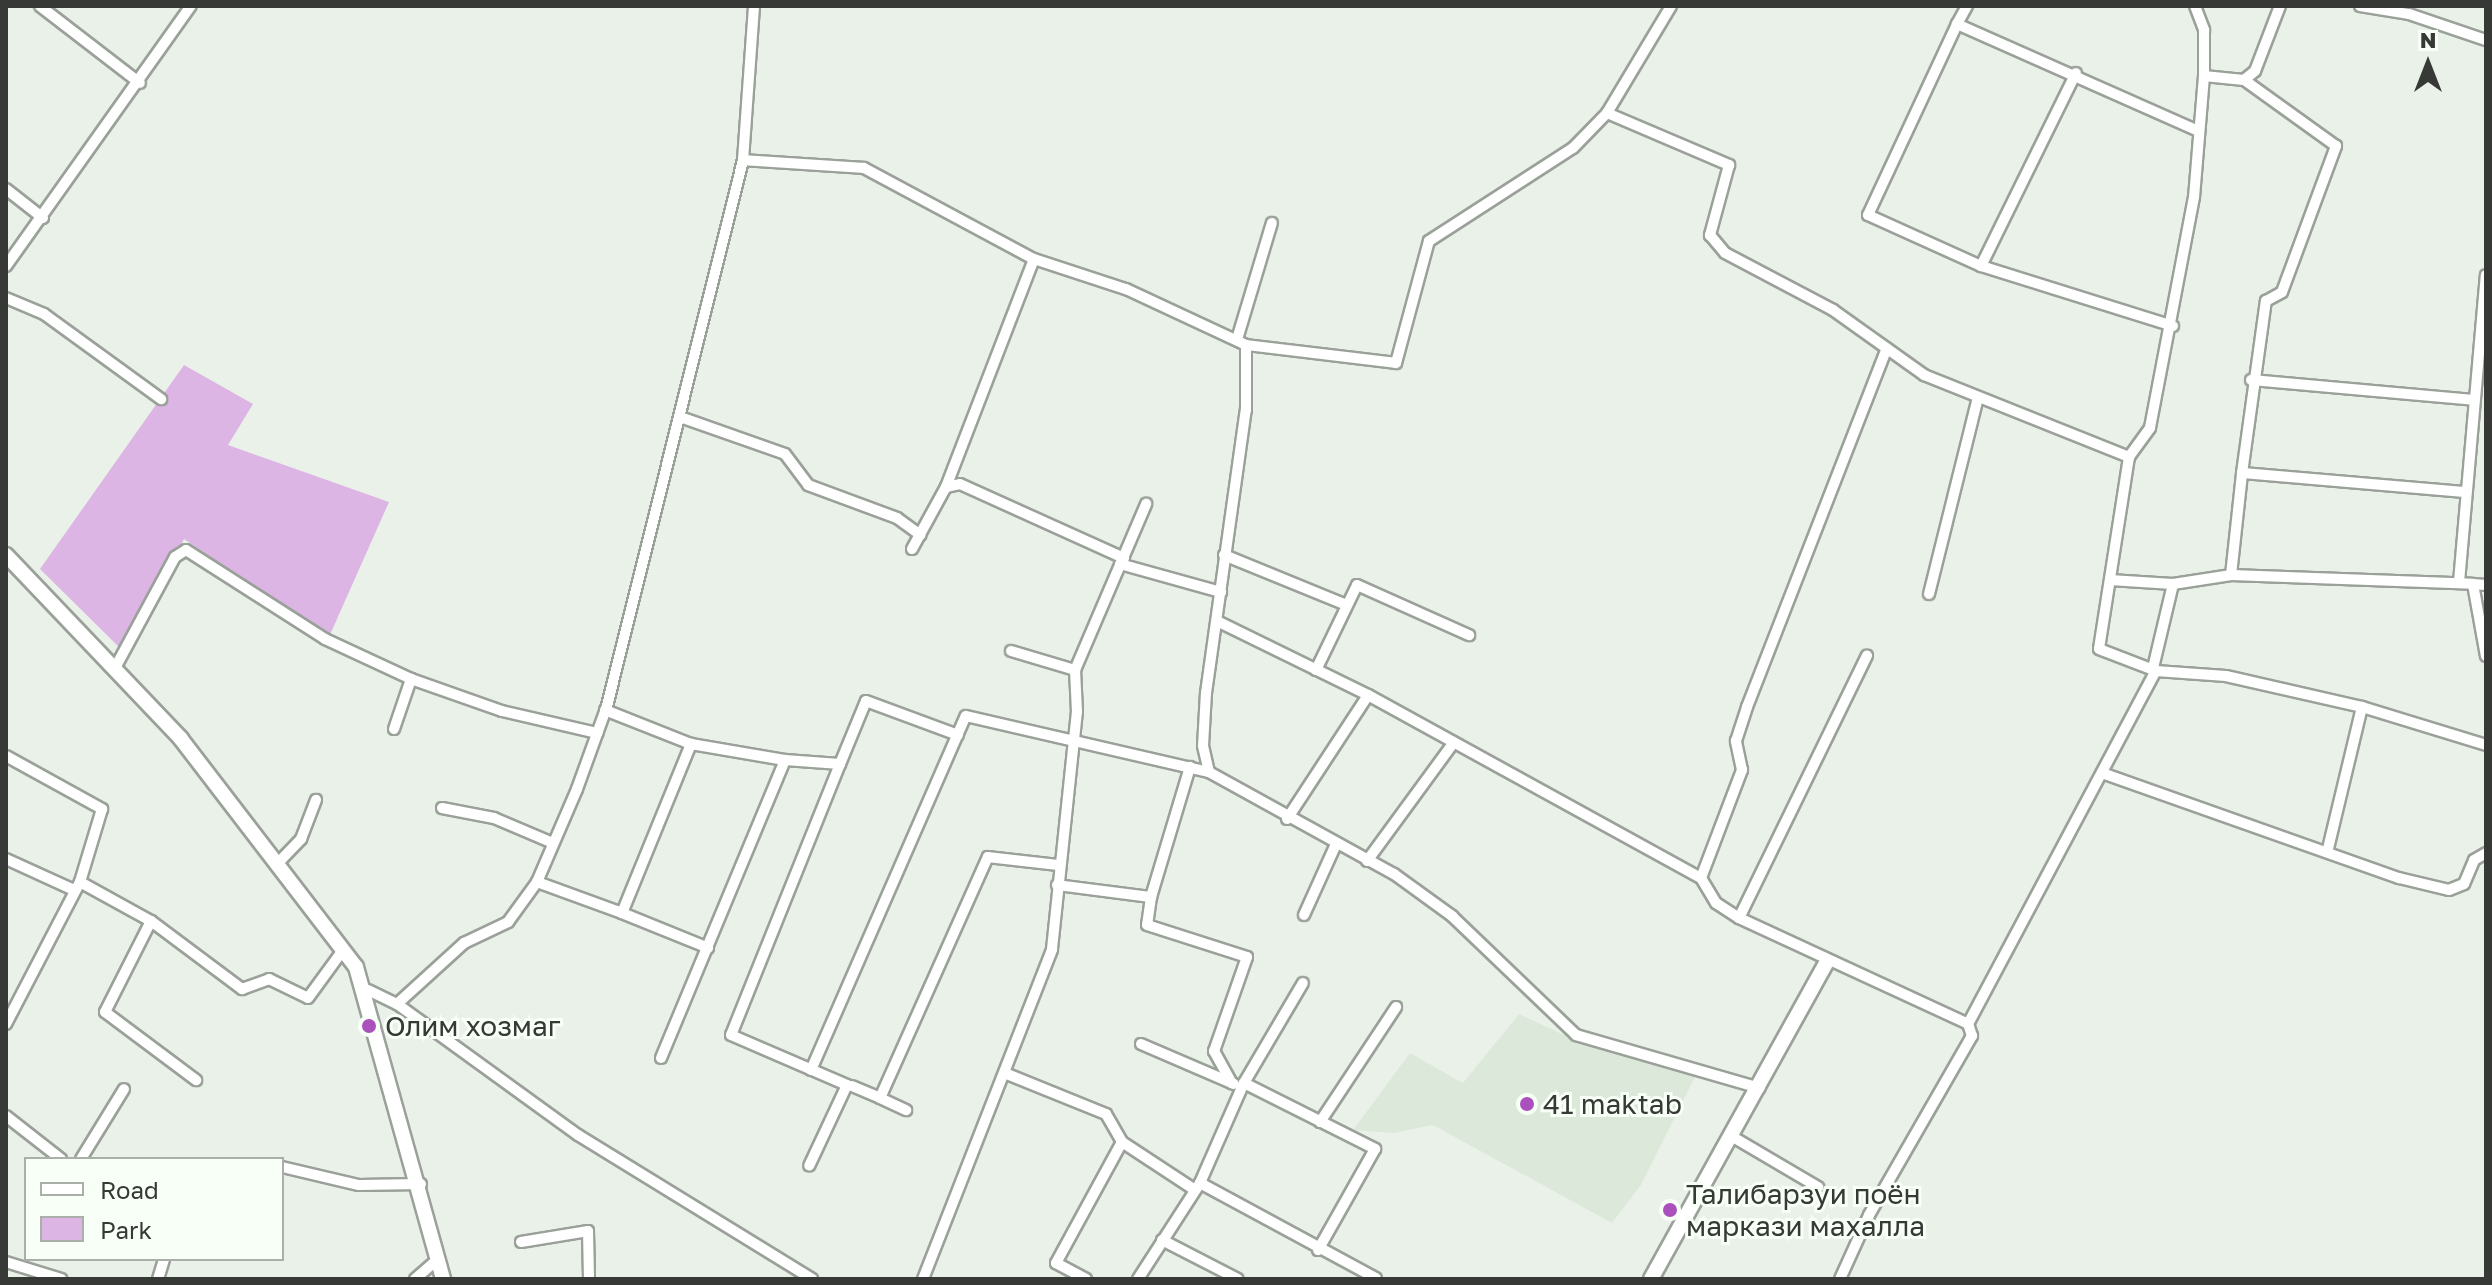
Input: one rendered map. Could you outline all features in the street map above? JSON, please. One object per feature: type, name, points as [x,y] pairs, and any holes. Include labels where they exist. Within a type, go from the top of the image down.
[{"type":"main road","points":[[6,555],[181,739],[343,950],[368,990],[421,1184],[443,1279]]},
{"type":"main road","points":[[1651,1279],[1733,1137],[1827,962]]},
{"type":"street","points":[[40,6],[140,83]]},
{"type":"street","points":[[6,266],[140,83],[191,6]]},
{"type":"street","points":[[397,1004],[464,943],[508,922],[537,882],[597,733],[683,418],[743,160],[754,6]]},
{"type":"street","points":[[743,160],[864,168],[1034,259],[1126,289],[1242,340],[1396,363],[1429,241],[1573,148],[1607,113],[1671,6]]},
{"type":"street","points":[[1967,6],[1868,215],[1981,266],[2173,326]]},
{"type":"street","points":[[2195,6],[2204,30],[2204,76],[2173,326],[2150,428],[2129,457],[2099,649],[2154,669],[2226,676],[2362,707],[2486,745]]},
{"type":"street","points":[[2244,80],[2262,64],[2280,6]]},
{"type":"street","points":[[2360,6],[2409,14],[2486,40]]},
{"type":"street","points":[[1957,24],[2076,73],[2198,131]]},
{"type":"street","points":[[1981,266],[2076,73]]},
{"type":"street","points":[[2204,76],[2244,80],[2336,146],[2282,292],[2266,301],[2251,380],[2231,575]]},
{"type":"street","points":[[1607,113],[1729,165],[1713,244],[1833,310],[1887,348],[1977,401],[2129,457]]},
{"type":"street","points":[[6,189],[43,218]]},
{"type":"street","points":[[1209,772],[1203,746],[1206,693],[1219,622],[1224,555],[1246,410],[1242,340],[1272,223]]},
{"type":"street","points":[[912,549],[946,487],[1034,259]]},
{"type":"street","points":[[2459,582],[2462,492],[2486,275]]},
{"type":"street","points":[[6,298],[44,314],[161,399]]},
{"type":"street","points":[[1701,878],[1742,770],[1736,741],[1747,707],[1887,348]]},
{"type":"street","points":[[2251,380],[2474,400]]},
{"type":"street","points":[[1929,594],[1977,401]]},
{"type":"street","points":[[683,418],[785,454],[808,485],[897,518],[920,535]]},
{"type":"street","points":[[2242,473],[2462,492]]},
{"type":"street","points":[[946,487],[977,488],[1122,561],[1221,592]]},
{"type":"street","points":[[923,1279],[1007,1074],[1052,949],[1072,741],[1075,670],[1146,504]]},
{"type":"street","points":[[115,668],[175,557],[186,550],[325,639],[411,679],[502,711],[597,733]]},
{"type":"street","points":[[1224,555],[1344,604]]},
{"type":"street","points":[[2110,580],[2173,584],[2231,575],[2342,583],[2459,582],[2486,585]]},
{"type":"street","points":[[1840,1279],[1869,1215],[1972,1036],[1968,1024],[2154,669],[2173,584]]},
{"type":"street","points":[[2473,584],[2486,656]]},
{"type":"street","points":[[1316,670],[1344,604],[1357,585],[1469,635]]},
{"type":"street","points":[[1219,622],[1368,695],[1701,878],[1716,903],[1739,918],[1827,962],[1968,1024]]},
{"type":"street","points":[[1011,651],[1075,670]]},
{"type":"street","points":[[1739,918],[1867,655]]},
{"type":"street","points":[[394,729],[411,679]]},
{"type":"street","points":[[1287,819],[1368,695]]},
{"type":"street","points":[[809,1166],[847,1085],[731,1035],[866,701],[958,735]]},
{"type":"street","points":[[2328,849],[2362,707]]},
{"type":"street","points":[[605,710],[691,744],[785,760],[840,764]]},
{"type":"street","points":[[811,1070],[966,716],[1209,772],[1287,819],[1367,861],[1452,916],[1576,1035],[1760,1088]]},
{"type":"street","points":[[1367,861],[1454,742]]},
{"type":"street","points":[[622,913],[691,744]]},
{"type":"street","points":[[6,756],[102,809],[77,886],[6,1024]]},
{"type":"street","points":[[661,1058],[785,760]]},
{"type":"street","points":[[1190,767],[1151,897],[1147,925],[1247,957],[1214,1051],[1240,1085]]},
{"type":"street","points":[[2102,773],[2328,849],[2399,878],[2449,890],[2464,884],[2474,860],[2486,853]]},
{"type":"street","points":[[277,864],[301,839],[316,800]]},
{"type":"street","points":[[442,808],[494,818],[553,843]]},
{"type":"street","points":[[1304,915],[1336,844]]},
{"type":"street","points":[[880,1098],[988,857],[1058,865]]},
{"type":"street","points":[[6,859],[77,886],[151,921],[242,989],[269,979],[308,998],[343,950]]},
{"type":"street","points":[[537,882],[708,948]]},
{"type":"street","points":[[1057,885],[1151,897]]},
{"type":"street","points":[[151,921],[105,1012],[196,1080]]},
{"type":"street","points":[[1138,1279],[1198,1187],[1240,1085],[1303,983]]},
{"type":"street","points":[[368,990],[397,1004],[415,1023],[578,1135],[812,1279]]},
{"type":"street","points":[[1320,1122],[1396,1007]]},
{"type":"street","points":[[1141,1044],[1240,1085],[1375,1149],[1318,1250]]},
{"type":"street","points":[[1007,1074],[1106,1114],[1122,1142],[1198,1187],[1310,1238],[1318,1250],[1376,1278]]},
{"type":"street","points":[[852,1086],[906,1110]]},
{"type":"street","points":[[82,1157],[124,1089]]},
{"type":"street","points":[[6,1116],[58,1157]]},
{"type":"street","points":[[1733,1137],[1818,1187]]},
{"type":"street","points":[[1086,1279],[1056,1263],[1122,1142]]},
{"type":"street","points":[[284,1167],[359,1185],[421,1184]]},
{"type":"street","points":[[521,1242],[588,1231],[589,1279]]},
{"type":"street","points":[[1162,1240],[1238,1279]]},
{"type":"street","points":[[415,1279],[437,1260]]},
{"type":"street","points":[[6,1262],[61,1279]]},
{"type":"shaded area","name":"41 maktab","points":[[1519,1014],[1579,1042],[1697,1073],[1641,1185],[1612,1223],[1433,1125],[1394,1133],[1353,1130],[1410,1053],[1463,1083]]},
{"type":"green space","points":[[184,365],[253,404],[228,445],[389,502],[329,637],[184,539],[121,649],[40,569]]},
{"type":"place","name":"Олим хозмаг","points":[[369,1026]]},
{"type":"place","name":"41 maktab","points":[[1527,1104]]},
{"type":"place","name":"Талибарзуи поён маркази махалла","points":[[1670,1210]]}]
